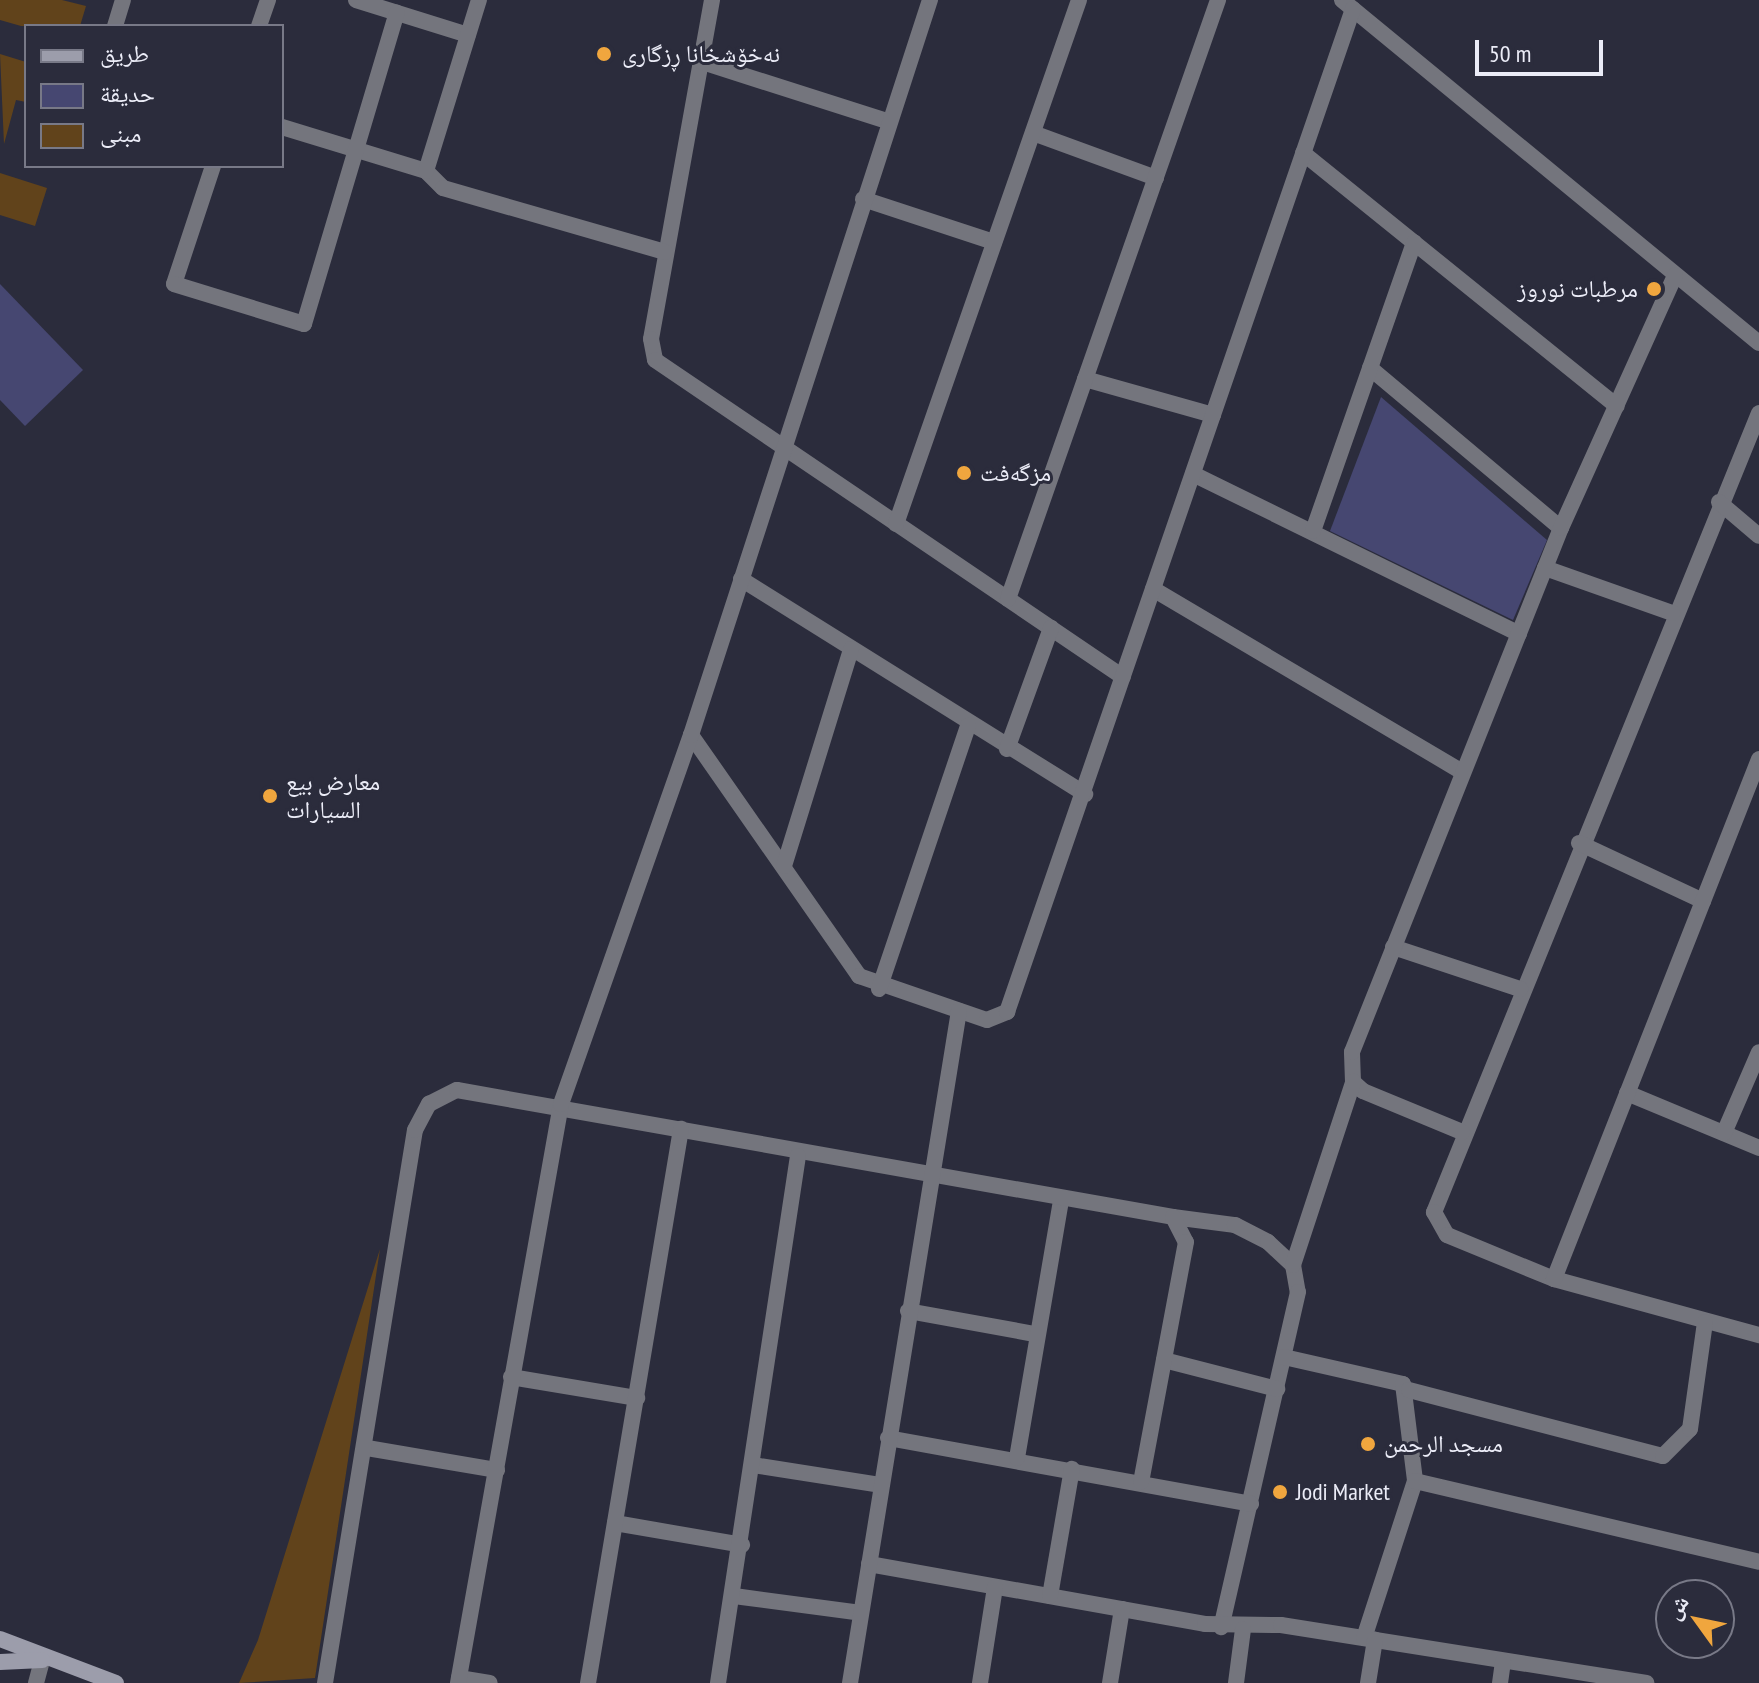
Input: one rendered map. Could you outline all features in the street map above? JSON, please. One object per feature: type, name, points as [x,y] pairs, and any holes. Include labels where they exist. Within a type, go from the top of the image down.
[{"type":"main road","points":[[0,1639],[42,1660],[116,1683]]},
{"type":"main road","points":[[0,1662],[42,1660]]},
{"type":"street","points":[[116,24],[123,0]]},
{"type":"street","points":[[260,24],[268,0]]},
{"type":"street","points":[[356,0],[468,35]]},
{"type":"street","points":[[426,171],[479,0]]},
{"type":"street","points":[[712,0],[651,339],[655,360],[1123,677]]},
{"type":"street","points":[[490,1683],[459,1680],[561,1104],[691,735],[930,0]]},
{"type":"street","points":[[896,524],[1079,0]]},
{"type":"street","points":[[1008,599],[1218,0]]},
{"type":"street","points":[[691,735],[784,866],[850,967],[879,989],[987,1020],[1007,1012],[1085,794],[1303,153],[1348,4],[1759,343]]},
{"type":"street","points":[[212,168],[174,284],[304,324],[397,13]]},
{"type":"street","points":[[702,62],[890,122]]},
{"type":"street","points":[[284,128],[426,171],[443,188],[665,252]]},
{"type":"street","points":[[1033,133],[1156,178]]},
{"type":"street","points":[[1303,153],[1617,406]]},
{"type":"street","points":[[863,199],[994,242]]},
{"type":"street","points":[[1313,531],[1414,242]]},
{"type":"street","points":[[1221,1627],[1298,1292],[1293,1265],[1353,1082],[1352,1052],[1561,528],[1675,276]]},
{"type":"street","points":[[1370,368],[1561,528]]},
{"type":"street","points":[[1085,379],[1213,415]]},
{"type":"street","points":[[1759,413],[1672,613],[1435,1206],[1438,1225],[1453,1238],[1554,1279],[1759,1335]]},
{"type":"street","points":[[1193,474],[1519,634]]},
{"type":"street","points":[[1719,502],[1759,536]]},
{"type":"street","points":[[1545,568],[1672,613]]},
{"type":"street","points":[[741,579],[968,726],[1085,794]]},
{"type":"street","points":[[1153,589],[1462,772]]},
{"type":"street","points":[[1007,749],[1051,628]]},
{"type":"street","points":[[784,866],[851,649]]},
{"type":"street","points":[[879,989],[968,726]]},
{"type":"street","points":[[1554,1279],[1759,761]]},
{"type":"street","points":[[1579,843],[1703,901]]},
{"type":"street","points":[[1393,947],[1520,989]]},
{"type":"street","points":[[850,1683],[928,1178],[959,1011]]},
{"type":"street","points":[[1724,1133],[1759,1052]]},
{"type":"street","points":[[1353,1082],[1462,1132]]},
{"type":"street","points":[[325,1683],[367,1448],[420,1118],[457,1090],[561,1104],[798,1156],[1061,1200],[1235,1225],[1293,1265]]},
{"type":"street","points":[[1627,1093],[1759,1148]]},
{"type":"street","points":[[588,1683],[681,1129]]},
{"type":"street","points":[[718,1683],[742,1545],[798,1156]]},
{"type":"street","points":[[1017,1458],[1035,1334],[1061,1200]]},
{"type":"street","points":[[1141,1482],[1186,1242],[1173,1217]]},
{"type":"street","points":[[908,1311],[1035,1334]]},
{"type":"street","points":[[1284,1357],[1394,1380],[1409,1390],[1663,1456],[1690,1429],[1705,1322]]},
{"type":"street","points":[[1164,1360],[1277,1389]]},
{"type":"street","points":[[511,1377],[637,1398]]},
{"type":"street","points":[[1368,1683],[1370,1639],[1390,1539],[1415,1481],[1409,1390]]},
{"type":"street","points":[[888,1438],[1017,1458],[1251,1504]]},
{"type":"street","points":[[367,1448],[497,1470]]},
{"type":"street","points":[[753,1465],[881,1485]]},
{"type":"street","points":[[1050,1596],[1072,1469]]},
{"type":"street","points":[[1415,1481],[1759,1562]]},
{"type":"street","points":[[615,1523],[742,1545]]},
{"type":"street","points":[[869,1564],[1221,1627],[1243,1629],[1281,1625],[1646,1683]]},
{"type":"street","points":[[980,1683],[995,1587]]},
{"type":"street","points":[[734,1596],[861,1613]]},
{"type":"street","points":[[1110,1683],[1122,1609]]},
{"type":"street","points":[[1236,1683],[1243,1629]]},
{"type":"street","points":[[36,1683],[42,1660]]},
{"type":"street","points":[[1500,1683],[1503,1661]]},
{"type":"green space","points":[[0,284],[83,370],[25,426],[0,400]]},
{"type":"green space","points":[[1381,397],[1547,540],[1513,620],[1330,531]]},
{"type":"building","points":[[0,0],[62,0],[86,6],[81,24],[21,26],[0,20]]},
{"type":"building","points":[[0,54],[24,61],[24,102],[16,100],[4,144]]},
{"type":"building","points":[[0,173],[47,188],[35,226],[0,215]]},
{"type":"building","points":[[380,1249],[315,1678],[239,1683],[258,1640]]},
{"type":"place","name":"نەخۆشخانا ڕزگاری","points":[[604,54]]},
{"type":"place","name":"مرطبات نوروز","points":[[1654,289]]},
{"type":"place","name":"مزگەفت","points":[[964,473]]},
{"type":"place","name":"معارض بيع السيارات","points":[[270,796]]},
{"type":"place","name":"مسجد الرحمن","points":[[1368,1444]]},
{"type":"place","name":"Jodi Market","points":[[1280,1492]]}]
